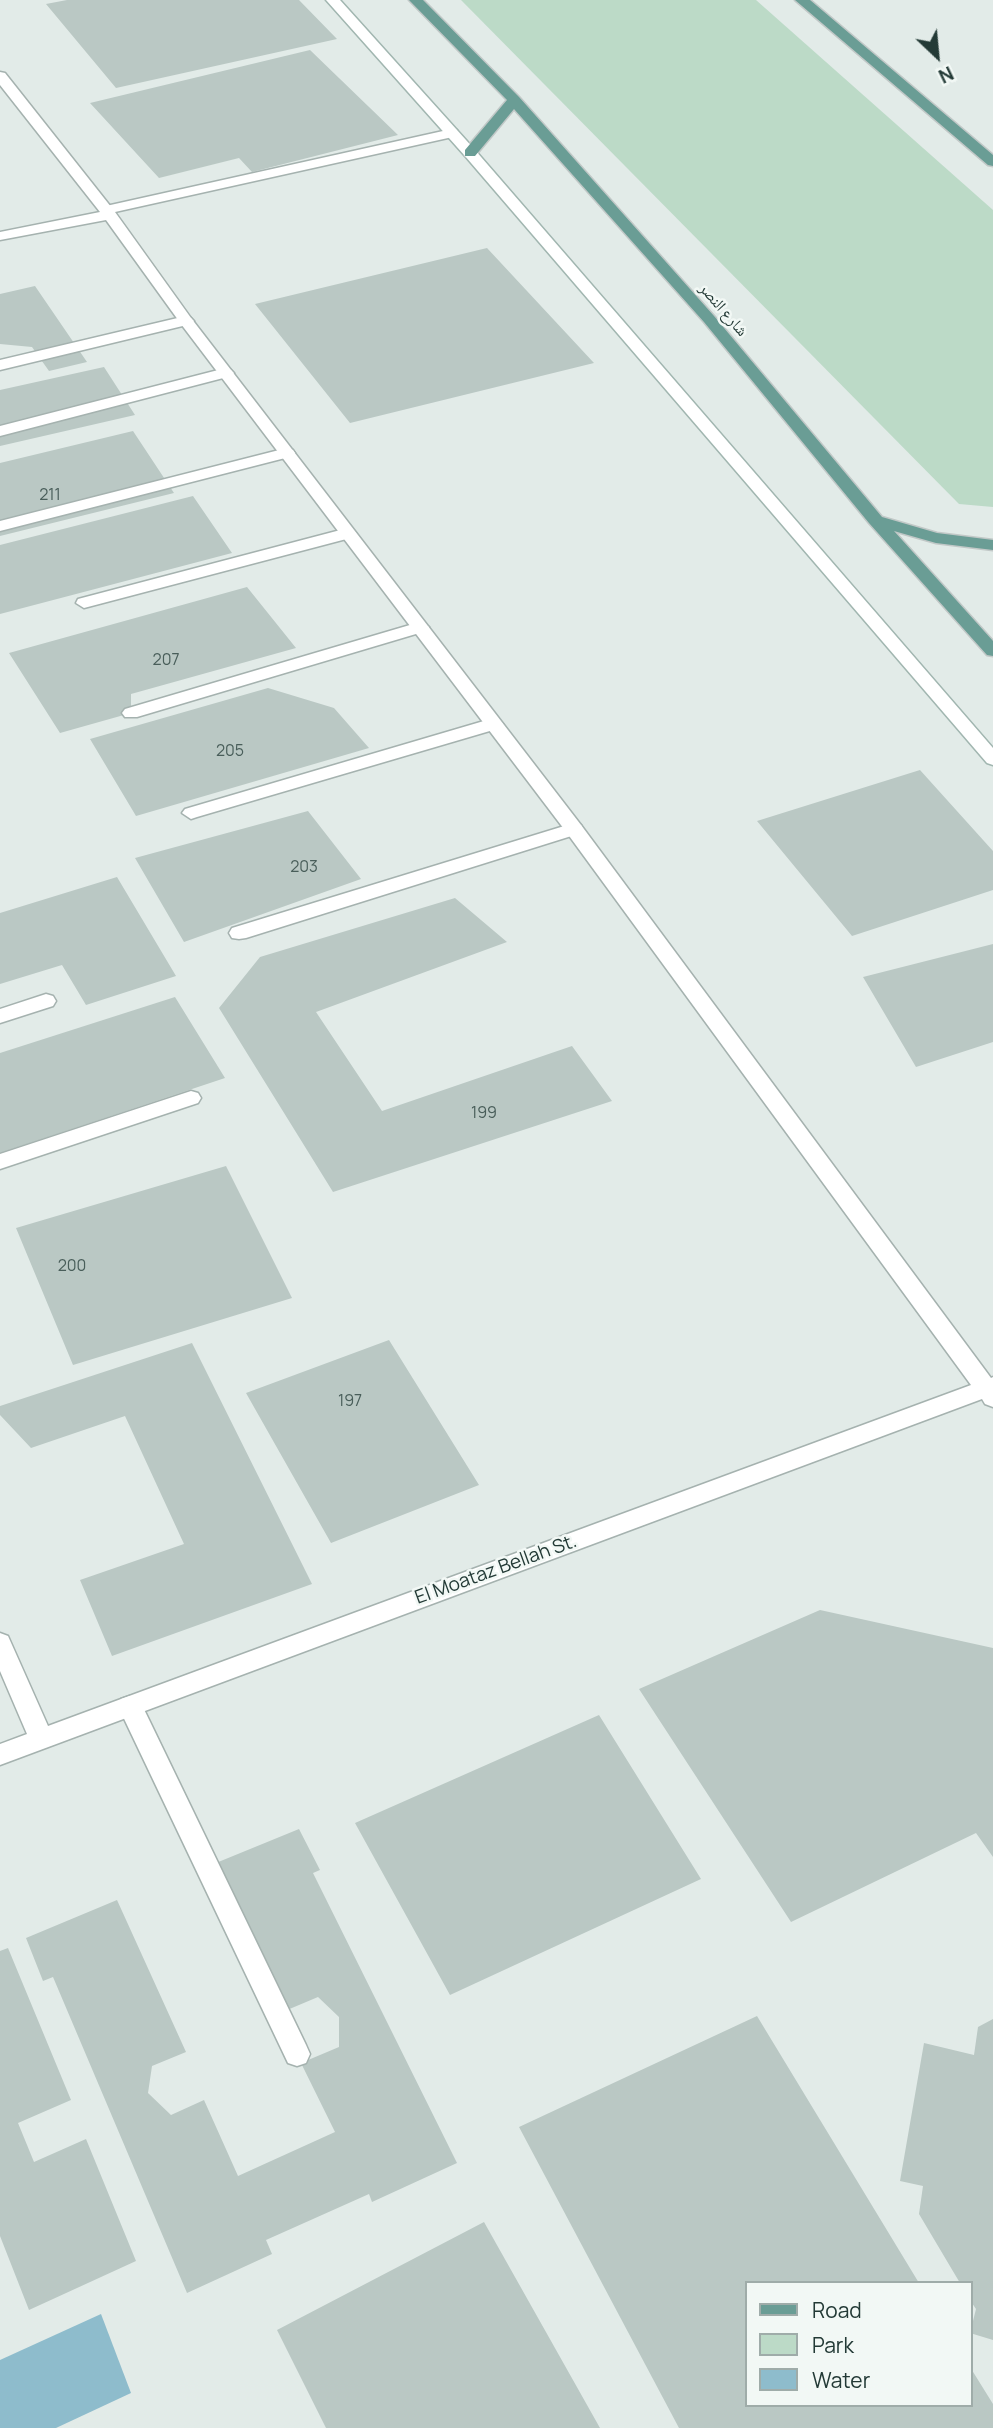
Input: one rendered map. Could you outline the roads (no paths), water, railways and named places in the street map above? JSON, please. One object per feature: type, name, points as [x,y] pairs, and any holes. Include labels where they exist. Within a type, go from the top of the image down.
[{"type":"main road","name":"شارع النصر","points":[[416,0],[514,100],[709,319],[875,520],[993,651]]},
{"type":"main road","points":[[802,0],[993,162]]},
{"type":"main road","points":[[470,153],[514,100]]},
{"type":"main road","points":[[875,520],[936,538],[993,545]]},
{"type":"street","points":[[333,0],[453,133],[993,759]]},
{"type":"street","points":[[0,76],[108,213],[186,321],[574,829],[990,1391]]},
{"type":"street","points":[[0,236],[453,133]]},
{"type":"street","points":[[0,365],[186,321]]},
{"type":"street","points":[[0,431],[226,373]]},
{"type":"street","points":[[0,526],[287,453]]},
{"type":"street","points":[[84,603],[348,533]]},
{"type":"street","points":[[131,713],[420,628]]},
{"type":"street","points":[[191,813],[494,724]]},
{"type":"street","points":[[239,933],[574,829]]},
{"type":"street","points":[[0,1016],[46,1001]]},
{"type":"street","points":[[0,1162],[191,1098]]},
{"type":"street","name":"El Moataz Bellah St.","points":[[0,1755],[990,1391]]},
{"type":"street","points":[[0,1643],[42,1740]]},
{"type":"street","points":[[130,1706],[297,2054]]},
{"type":"water","points":[[101,2314],[131,2393],[56,2428],[0,2428],[0,2360]]}]
